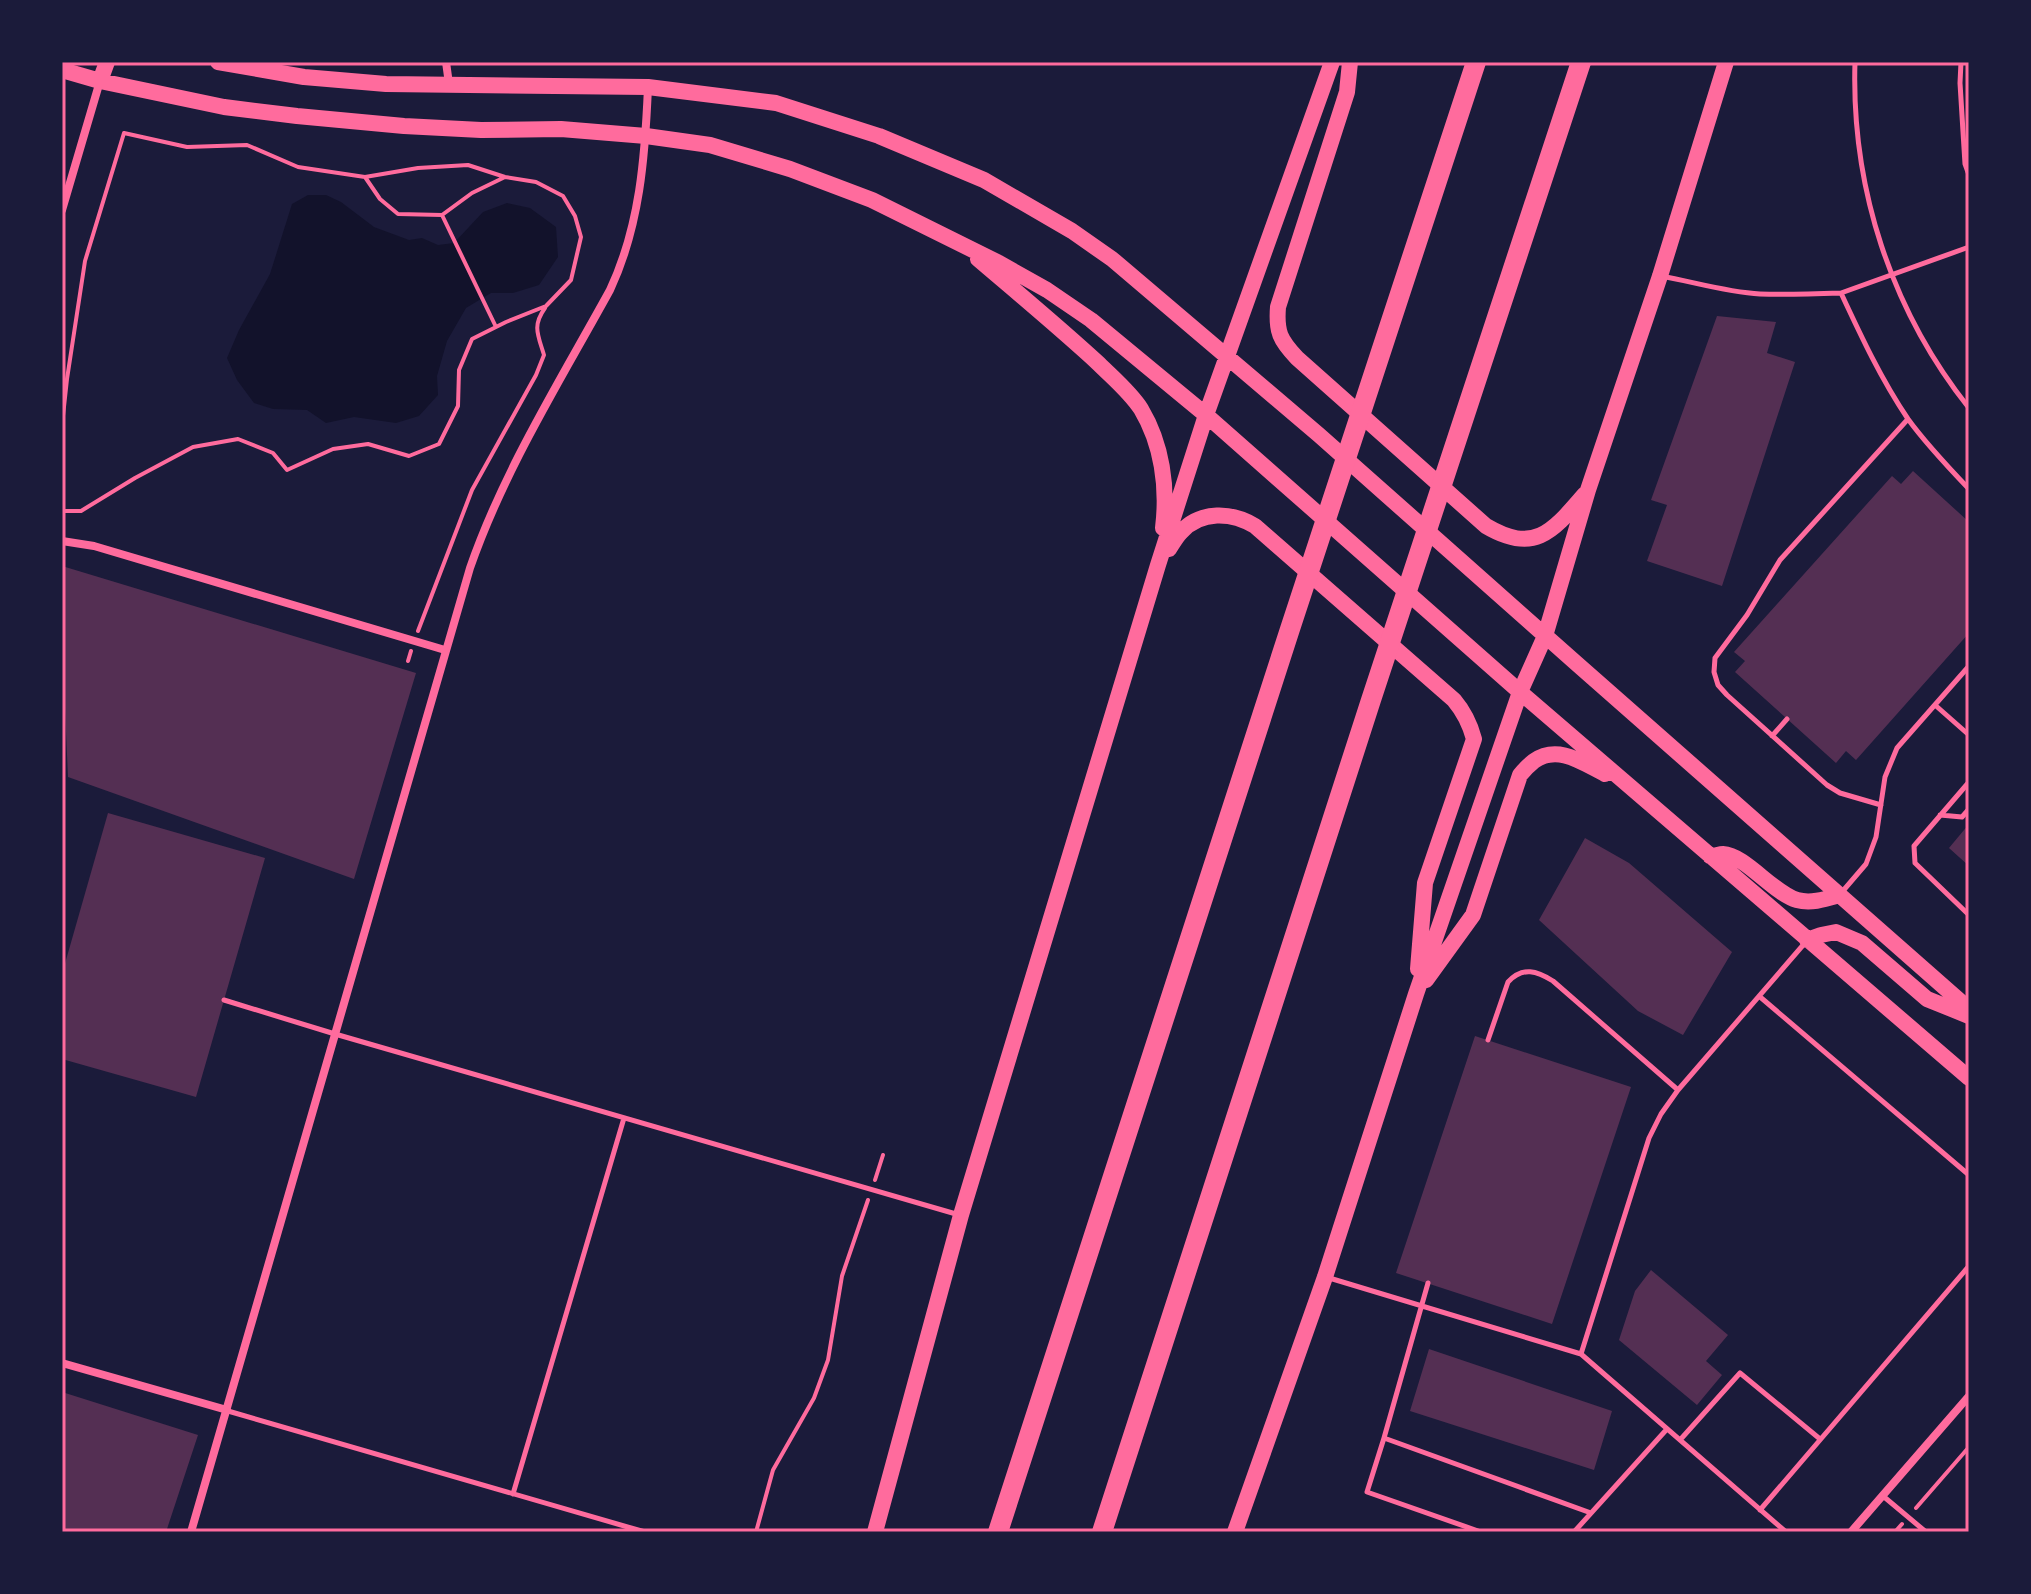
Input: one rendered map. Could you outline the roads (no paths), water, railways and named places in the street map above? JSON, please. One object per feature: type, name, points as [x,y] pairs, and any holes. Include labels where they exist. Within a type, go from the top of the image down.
[{"type":"highway","points":[[998,1532],[1476,62]]},
{"type":"highway","points":[[1102,1532],[1581,62]]},
{"type":"main road","points":[[100,81],[107,62]]},
{"type":"main road","points":[[218,62],[304,77],[386,84],[648,87],[776,103],[879,136],[984,180],[1072,231],[1112,259],[1319,435],[1969,1009]]},
{"type":"main road","points":[[875,1532],[961,1215],[1158,565],[1206,415],[1332,62]]},
{"type":"main road","points":[[1350,62],[1347,92],[1278,307],[1276,324],[1282,342],[1486,526],[1504,537],[1534,539],[1558,525],[1588,490]]},
{"type":"main road","points":[[1235,1532],[1325,1277],[1416,994],[1520,692],[1545,636],[1588,490],[1660,276],[1726,62]]},
{"type":"main road","points":[[62,70],[224,107],[297,116],[481,130],[561,129],[710,145],[790,169],[872,200],[999,263],[1091,320],[1206,415],[1520,692],[1969,1078]]},
{"type":"main road","points":[[960,243],[1075,342],[1140,407],[1157,445],[1165,482],[1158,565]]},
{"type":"main road","points":[[1158,565],[1182,530],[1196,521],[1220,515],[1244,520],[1255,526],[1463,711],[1474,739],[1425,883],[1416,994]]},
{"type":"main road","points":[[1416,994],[1473,915],[1520,775],[1535,760],[1552,754],[1569,755],[1629,786]]},
{"type":"main road","points":[[1710,856],[1725,854],[1739,860],[1795,900],[1824,900],[1840,895]]},
{"type":"main road","points":[[1807,940],[1836,932],[1862,943],[1927,999],[1969,1016]]},
{"type":"street","points":[[446,62],[449,85]]},
{"type":"street","points":[[62,210],[100,81]]},
{"type":"street","points":[[191,1532],[470,568],[504,482],[622,265],[638,204],[648,87]]},
{"type":"street","points":[[62,541],[94,546],[445,650]]},
{"type":"street","points":[[62,1363],[227,1410]]},
{"type":"street","points":[[1851,1532],[1969,1396]]},
{"type":"lane","points":[[1855,62],[1854,99],[1867,198],[1891,276],[1916,329],[1969,408]]},
{"type":"lane","points":[[1961,62],[1964,151],[1969,175]]},
{"type":"lane","points":[[1660,276],[1758,294],[1841,293],[1969,247]]},
{"type":"lane","points":[[1841,293],[1872,359],[1908,419],[1969,489]]},
{"type":"lane","points":[[1881,805],[1840,793],[1827,785],[1718,685],[1714,672],[1715,658],[1747,615],[1780,560],[1908,419]]},
{"type":"lane","points":[[1840,895],[1866,864],[1876,837],[1885,777],[1897,748],[1969,666]]},
{"type":"lane","points":[[1935,705],[1969,735]]},
{"type":"lane","points":[[1772,736],[1787,719]]},
{"type":"lane","points":[[1969,782],[1914,846],[1915,863],[1969,915]]},
{"type":"lane","points":[[1940,815],[1962,817],[1969,809]]},
{"type":"lane","points":[[1581,1354],[1649,1138],[1661,1114],[1678,1090],[1807,940]]},
{"type":"lane","points":[[1488,1040],[1508,982],[1521,972],[1532,971],[1553,981],[1678,1090]]},
{"type":"lane","points":[[1759,996],[1969,1175]]},
{"type":"lane","points":[[224,1000],[961,1215]]},
{"type":"lane","points":[[513,1494],[624,1118]]},
{"type":"lane","points":[[1760,1510],[1969,1266]]},
{"type":"lane","points":[[1325,1277],[1581,1354],[1786,1532]]},
{"type":"lane","points":[[1428,1283],[1367,1492],[1481,1532]]},
{"type":"lane","points":[[1680,1440],[1740,1373],[1820,1439]]},
{"type":"lane","points":[[227,1410],[645,1532]]},
{"type":"lane","points":[[1574,1532],[1667,1429]]},
{"type":"lane","points":[[1384,1438],[1591,1513]]},
{"type":"lane","points":[[1882,1496],[1926,1532]]}]
